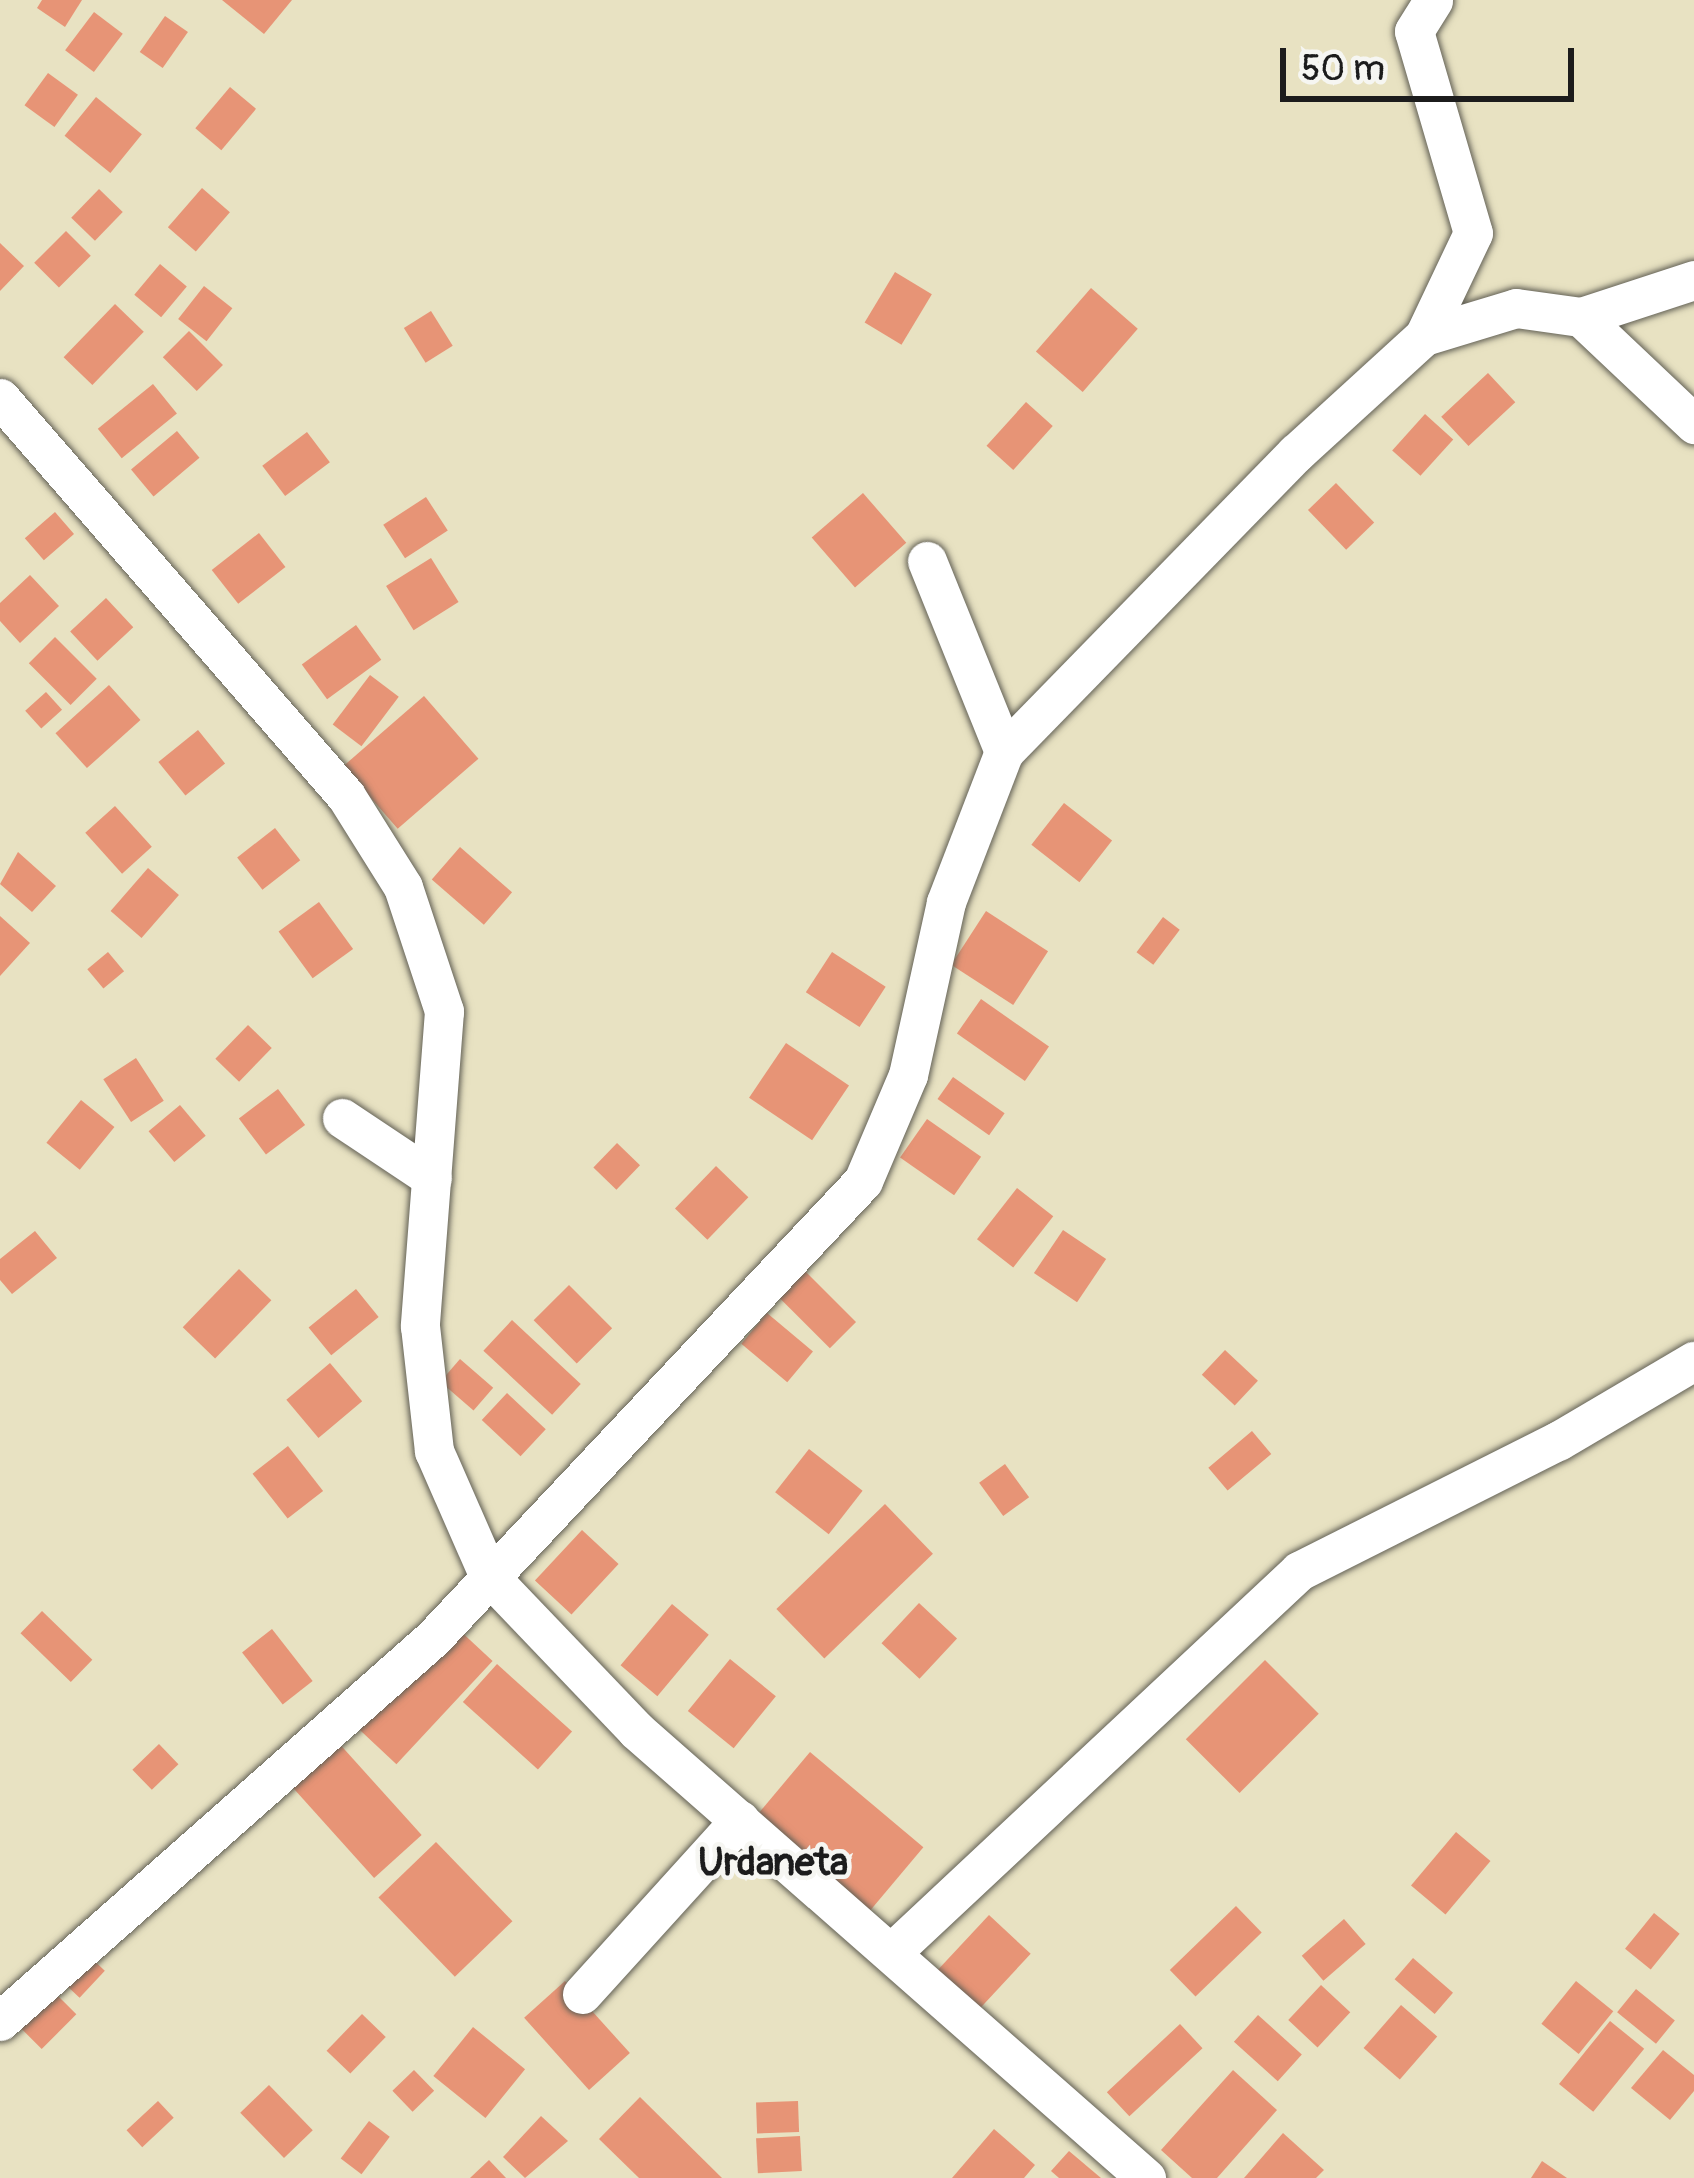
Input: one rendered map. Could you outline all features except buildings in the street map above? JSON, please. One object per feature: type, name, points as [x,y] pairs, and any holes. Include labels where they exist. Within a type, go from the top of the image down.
[{"type":"street","points":[[0,2021],[433,1637],[863,1181],[908,1076],[946,902],[1004,752],[1296,453],[1424,336],[1473,233],[1414,31],[1433,0]]},
{"type":"street","points":[[1424,336],[1516,308],[1582,317],[1694,280]]},
{"type":"street","points":[[1582,317],[1694,424]]},
{"type":"street","points":[[0,398],[346,796],[403,887],[444,1011],[420,1326],[434,1451],[489,1576],[636,1730],[1146,2178]]},
{"type":"street","points":[[926,561],[1004,752]]},
{"type":"street","points":[[342,1118],[432,1178]]},
{"type":"street","points":[[892,1952],[1299,1571],[1558,1441],[1694,1361]]},
{"type":"street","points":[[582,1994],[740,1820]]},
{"type":"district","name":"Urdaneta","points":[[773,1863]]}]
